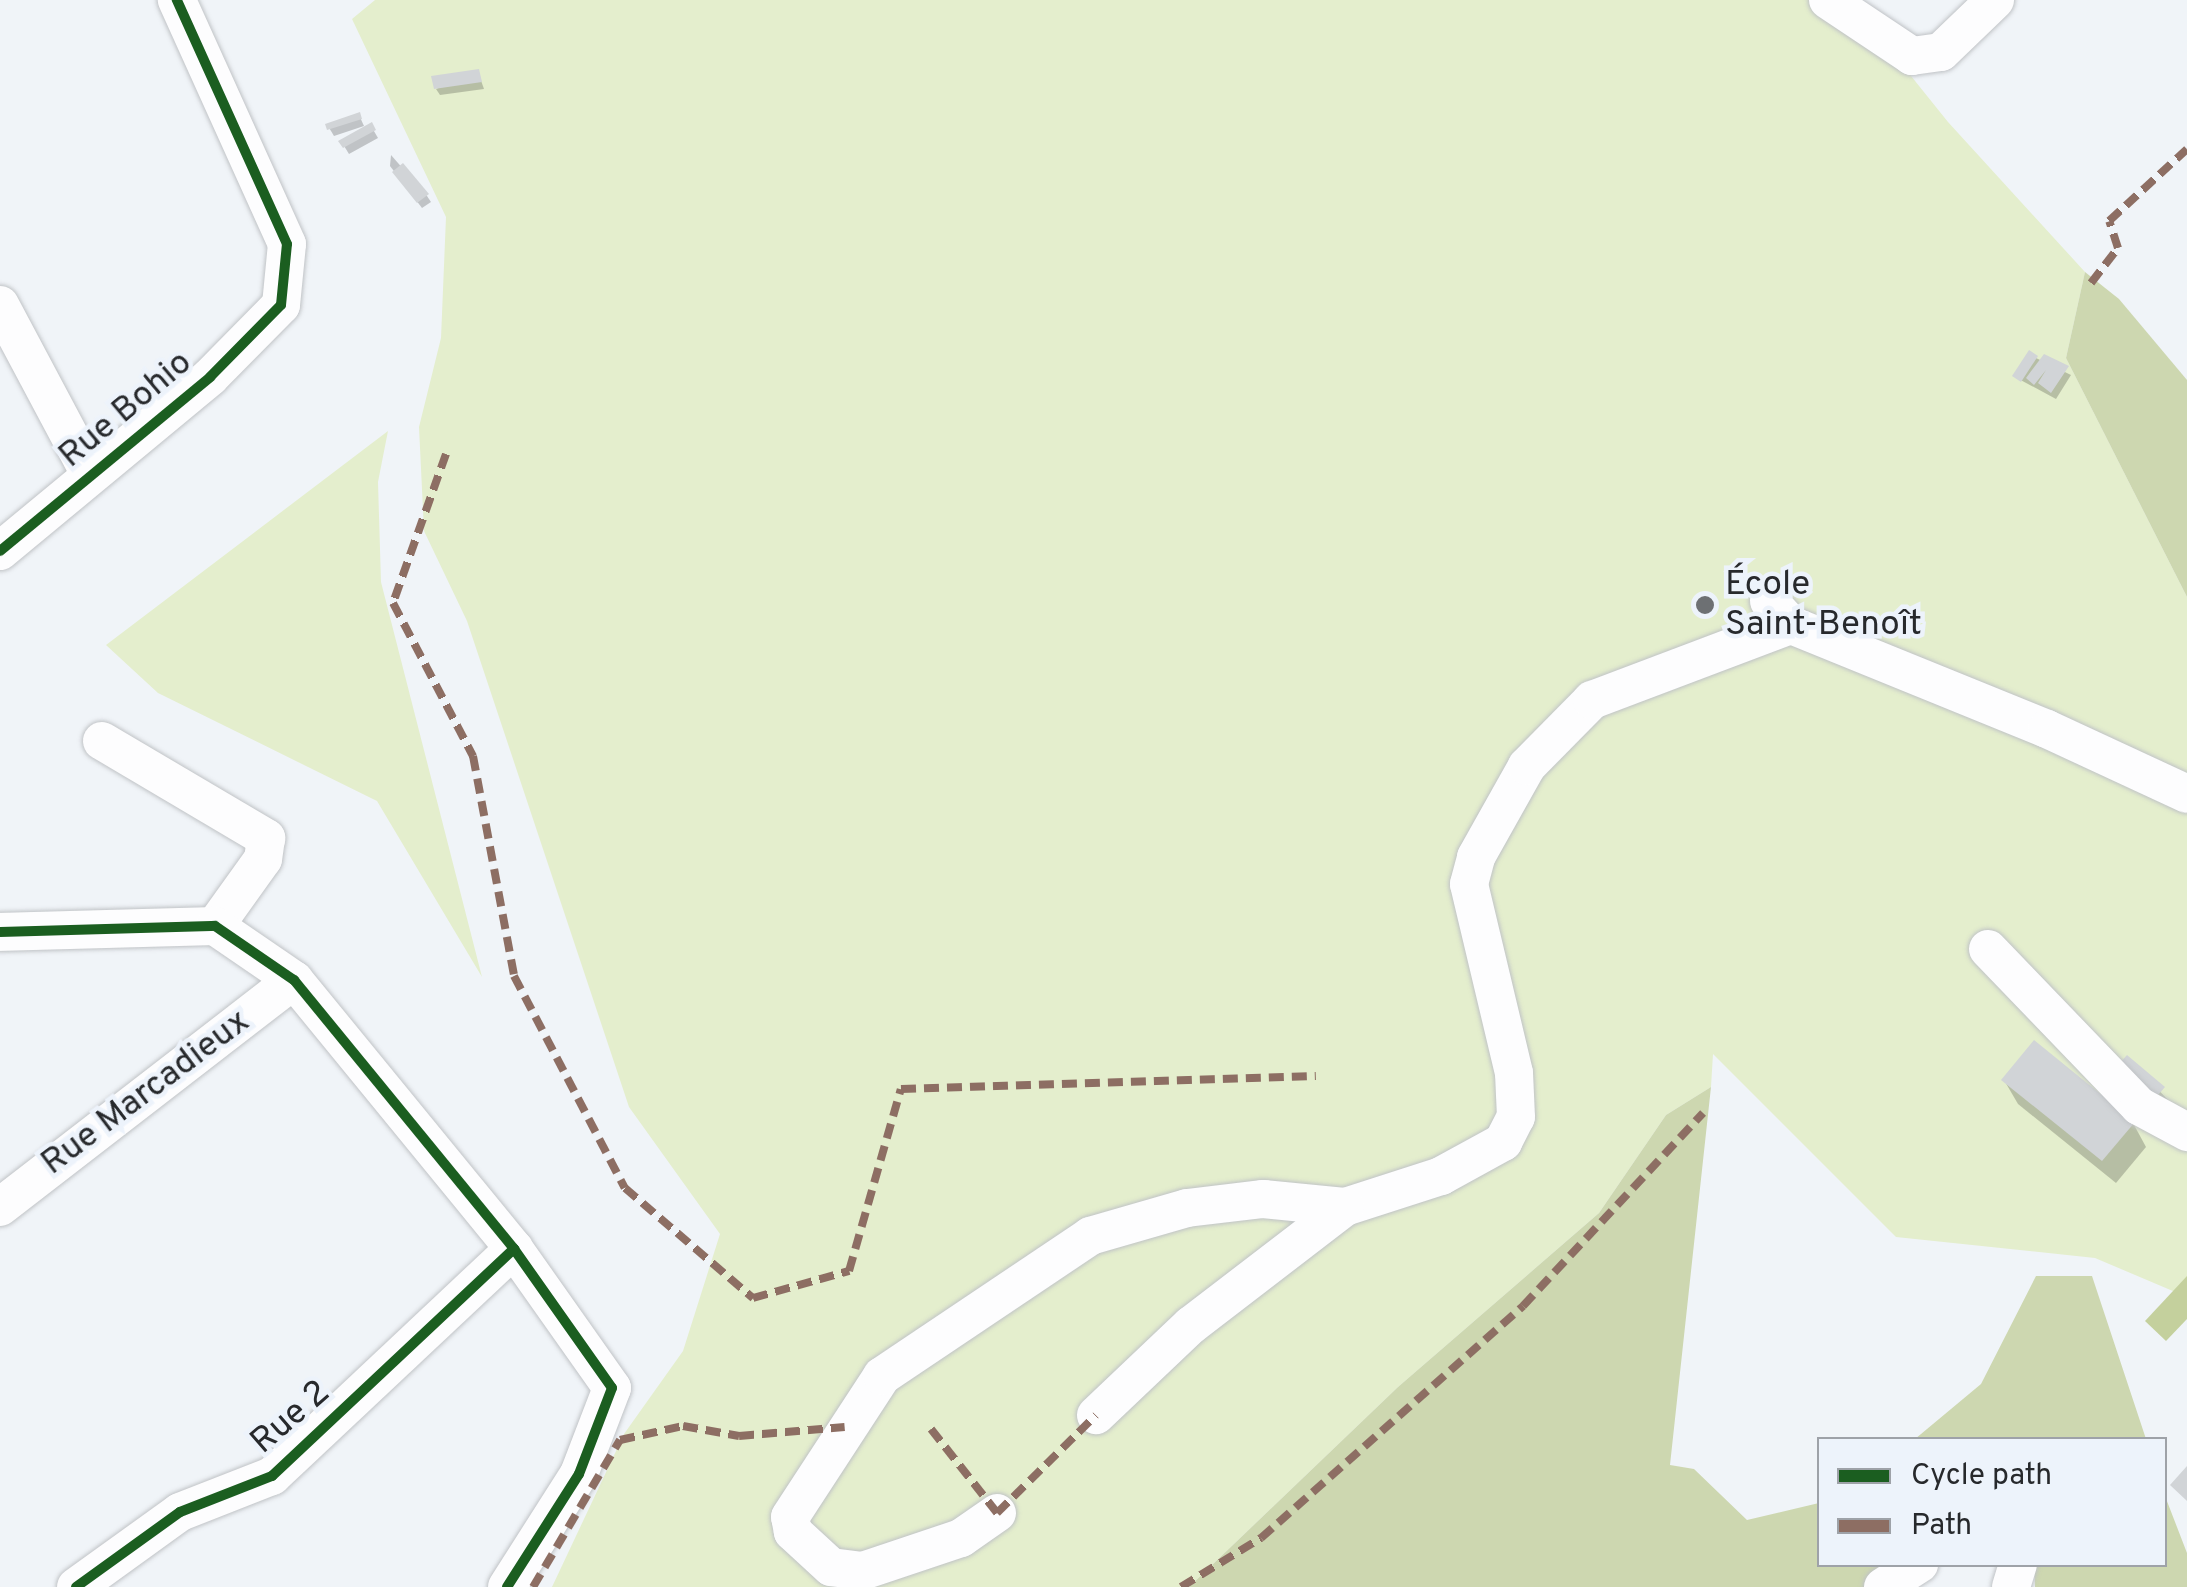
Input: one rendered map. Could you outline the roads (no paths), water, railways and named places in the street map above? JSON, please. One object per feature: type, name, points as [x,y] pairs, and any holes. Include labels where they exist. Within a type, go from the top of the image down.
[{"type":"street","name":"Rue Bohio","points":[[0,551],[210,377],[281,305],[287,244],[178,0]]},
{"type":"street","points":[[1828,0],[1912,56],[1941,52],[1995,0]]},
{"type":"street","points":[[0,305],[90,474]]},
{"type":"street","points":[[1096,1415],[1191,1325],[1345,1207],[1440,1176],[1504,1142],[1516,1117],[1514,1073],[1469,884],[1476,857],[1527,766],[1592,700],[1780,613],[2047,728],[2187,794]]},
{"type":"street","points":[[102,741],[266,838],[262,859],[214,926]]},
{"type":"street","points":[[0,932],[214,926],[294,980],[514,1249],[612,1388],[578,1474],[507,1587]]},
{"type":"street","points":[[1988,949],[2139,1106],[2187,1132]]},
{"type":"street","name":"Rue Marcadieux","points":[[0,1208],[294,980]]},
{"type":"street","points":[[997,1513],[961,1538],[862,1571],[831,1567],[793,1532],[790,1517],[882,1376],[1090,1236],[1187,1208],[1263,1199],[1345,1207]]},
{"type":"street","name":"Rue 2","points":[[76,1587],[180,1512],[272,1476],[514,1249]]},
{"type":"street","points":[[1883,1587],[1915,1567]]},
{"type":"place","name":"École Saint-Benoît","points":[[1705,605]]}]
